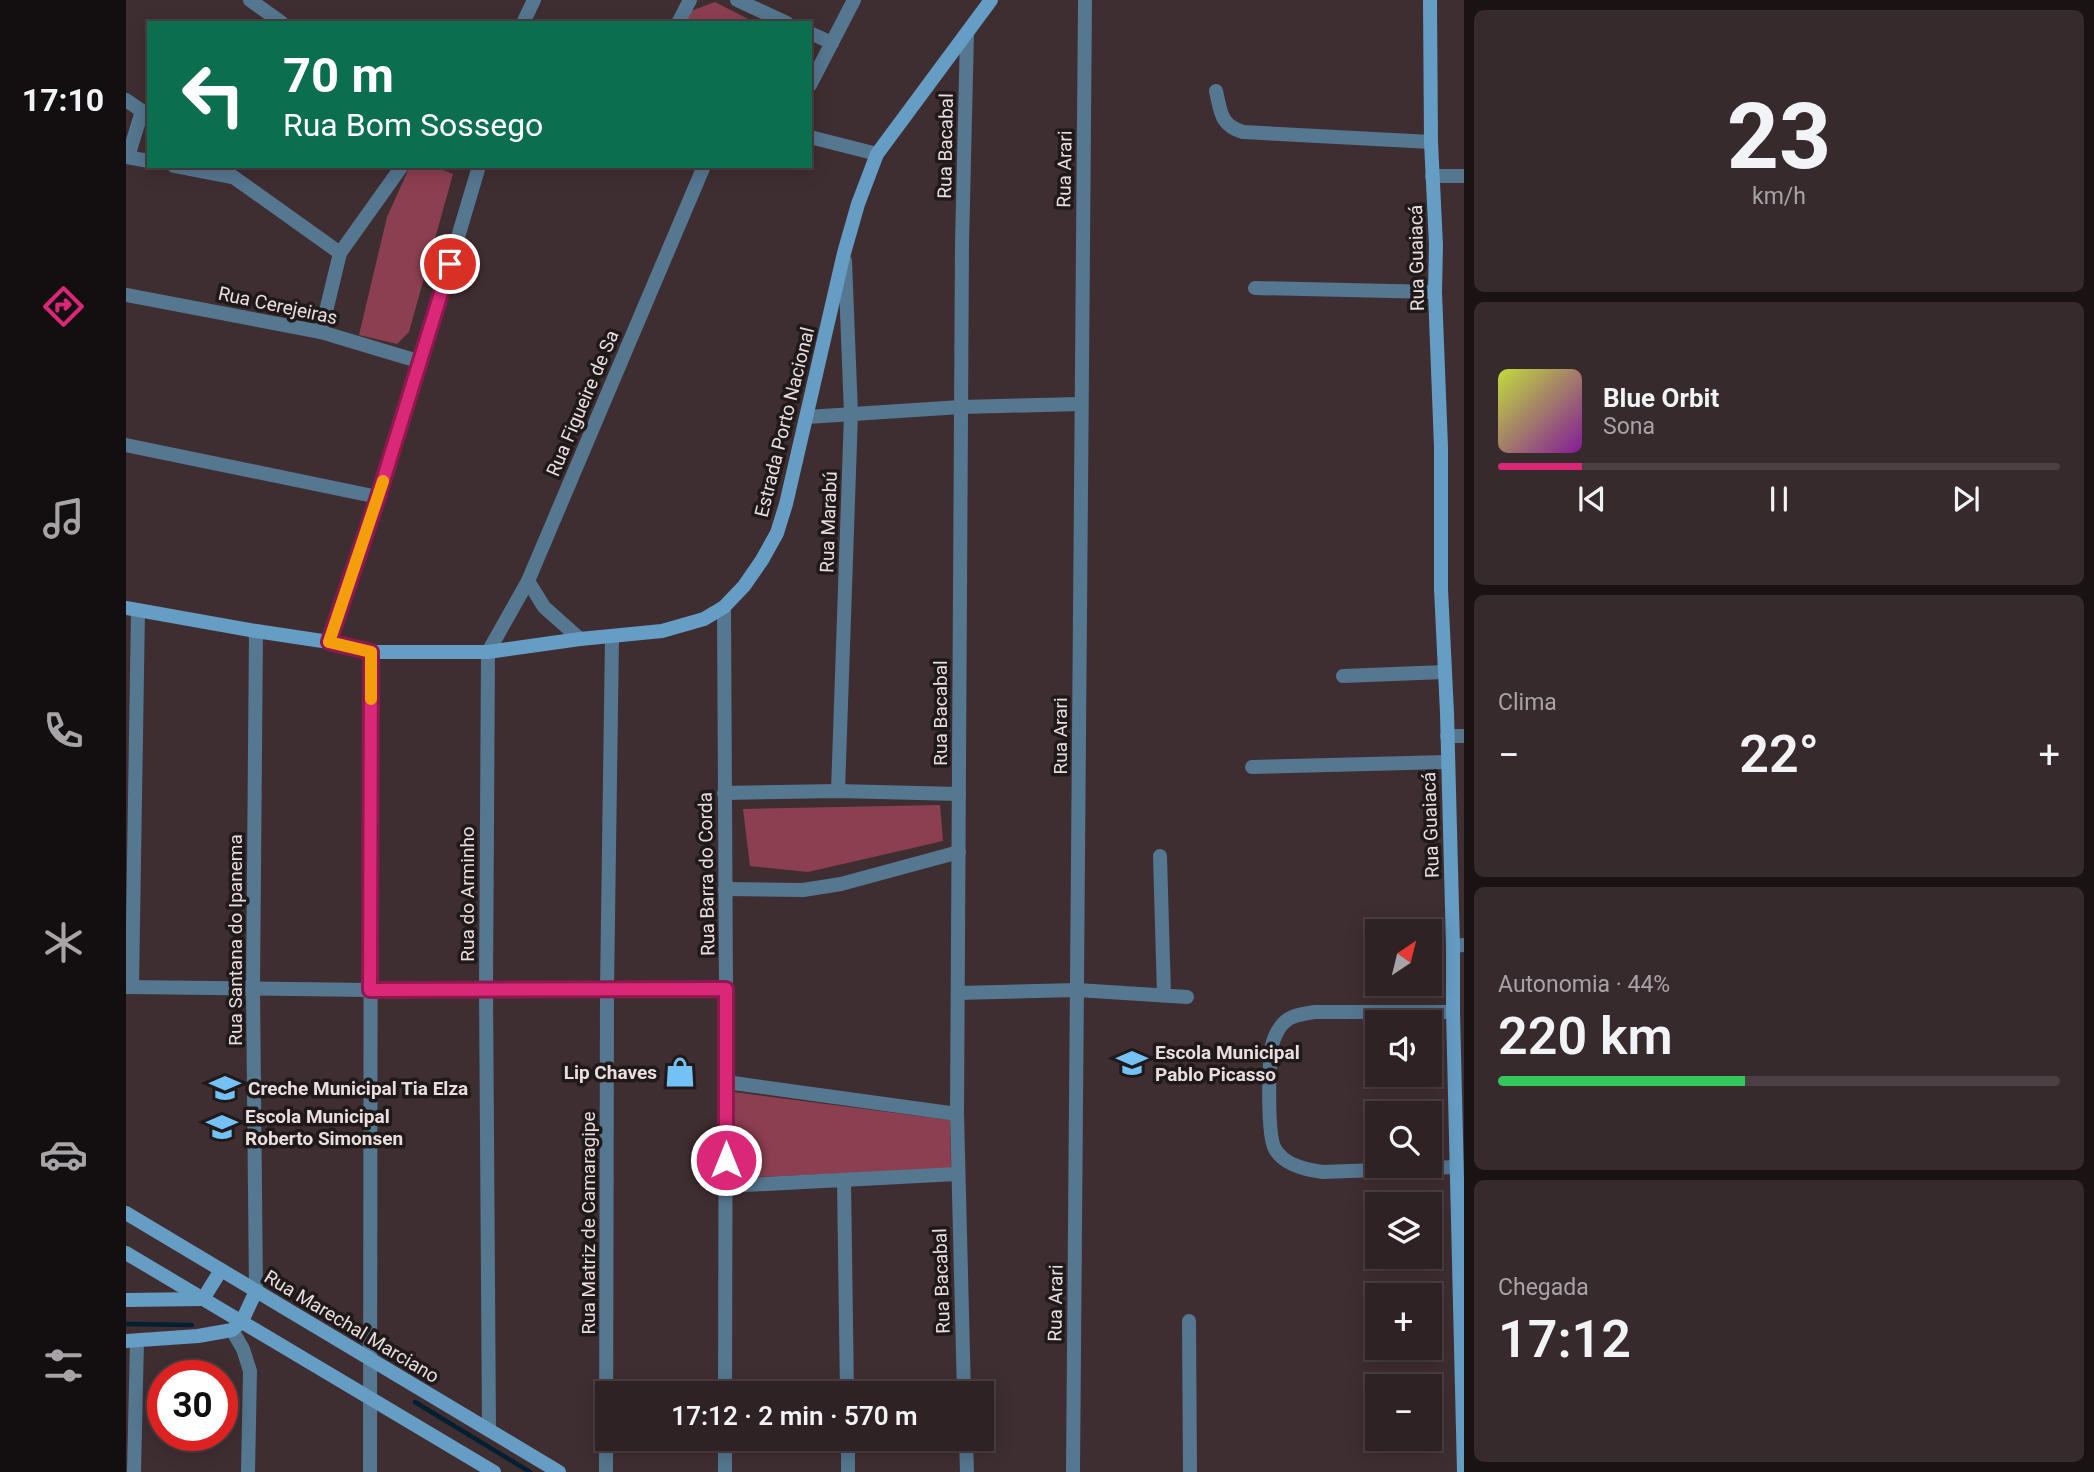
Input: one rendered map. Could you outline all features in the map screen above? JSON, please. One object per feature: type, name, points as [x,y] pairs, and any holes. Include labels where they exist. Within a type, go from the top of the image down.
[{"type":"street","points":[[250,0],[279,21]]},
{"type":"street","points":[[524,21],[534,0]]},
{"type":"street","points":[[679,21],[690,0]]},
{"type":"street","points":[[737,0],[783,21]]},
{"type":"street","points":[[812,81],[854,0]]},
{"type":"street","name":"Estrada Porto Nacional","points":[[132,609],[329,642],[371,652],[488,652],[662,631],[704,619],[724,607],[744,586],[777,533],[807,418],[844,253],[877,154],[991,0]]},
{"type":"street","name":"Rua Arari","points":[[1073,1472],[1085,0]]},
{"type":"street","name":"Rua Guaiacá","points":[[1430,0],[1431,142],[1441,447],[1441,589],[1447,762],[1459,945],[1453,1012],[1459,1086],[1456,1167],[1464,1472]]},
{"type":"street","name":"Rua Bacabal","points":[[964,1381],[957,1114],[962,231],[967,33]]},
{"type":"street","points":[[812,34],[832,43]]},
{"type":"street","points":[[1216,91],[1222,119],[1231,128],[1243,132],[1431,142]]},
{"type":"street","points":[[126,100],[145,114],[127,157],[147,161]]},
{"type":"street","points":[[812,138],[877,154]]},
{"type":"street","points":[[184,168],[235,178]]},
{"type":"street","points":[[221,168],[340,253]]},
{"type":"street","points":[[321,332],[340,253],[401,168]]},
{"type":"street","points":[[329,642],[421,362],[478,168]]},
{"type":"street","name":"Rua Figueire de Sa","points":[[488,652],[528,581],[703,168]]},
{"type":"street","points":[[1432,176],[1464,176]]},
{"type":"street","name":"Rua Marabú","points":[[838,792],[852,414],[844,253]]},
{"type":"street","points":[[1255,288],[1435,292]]},
{"type":"street","name":"Rua Cerejeiras","points":[[126,295],[321,332],[421,362]]},
{"type":"street","points":[[807,418],[961,407],[1081,404]]},
{"type":"street","points":[[126,445],[378,497]]},
{"type":"street","points":[[528,581],[544,607],[580,639]]},
{"type":"street","name":"Rua Barra do Corda","points":[[724,607],[725,1381]]},
{"type":"street","points":[[132,609],[129,987],[370,990],[726,989]]},
{"type":"street","name":"Rua Santana do Ipanema","points":[[256,631],[253,989],[256,1291]]},
{"type":"street","name":"Rua Matriz de Camaragipe","points":[[606,1472],[607,990],[612,637]]},
{"type":"street","points":[[370,1472],[371,652]]},
{"type":"street","name":"Rua do Arminho","points":[[488,652],[486,988],[489,1430]]},
{"type":"street","points":[[1343,676],[1445,671]]},
{"type":"street","points":[[1447,736],[1464,736]]},
{"type":"street","points":[[1252,767],[1447,762]]},
{"type":"street","points":[[724,793],[959,794]]},
{"type":"street","points":[[725,889],[803,890],[841,884],[959,852]]},
{"type":"street","points":[[1160,856],[1164,995]]},
{"type":"street","points":[[958,993],[1077,990],[1187,997]]},
{"type":"street","points":[[1453,1012],[1296,1014],[1282,1024],[1274,1038],[1271,1052],[1270,1134],[1275,1150],[1304,1169],[1323,1172],[1456,1167]]},
{"type":"street","points":[[726,1082],[957,1114]]},
{"type":"street","points":[[726,1186],[957,1174]]},
{"type":"street","points":[[844,1180],[847,1381]]},
{"type":"street","name":"Rua Marechal Marciano","points":[[126,1213],[559,1472]]},
{"type":"street","points":[[126,1253],[203,1299],[237,1326],[371,1399],[490,1471]]},
{"type":"street","points":[[203,1299],[221,1270]]},
{"type":"street","points":[[248,1472],[250,1371],[237,1326],[256,1291]]},
{"type":"street","points":[[126,1300],[203,1299]]},
{"type":"street","points":[[1189,1321],[1189,1472]]},
{"type":"street","points":[[134,1472],[131,1341],[198,1336],[237,1326]]},
{"type":"street","points":[[725,1451],[725,1472]]},
{"type":"street","points":[[848,1451],[848,1472]]},
{"type":"street","points":[[966,1451],[967,1472]]},
{"type":"shaded area","points":[[715,2],[752,21],[685,21],[691,11]]},
{"type":"shaded area","points":[[409,168],[439,168],[453,174],[409,332],[397,344],[359,335],[387,217]]},
{"type":"shaded area","points":[[940,805],[943,841],[808,872],[750,866],[743,809]]},
{"type":"shaded area","points":[[734,1092],[950,1120],[951,1169],[733,1178]]},
{"type":"waterway","points":[[126,1324],[192,1325]]},
{"type":"waterway","points":[[415,1402],[530,1472]]},
{"type":"slow traffic","points":[[371,699],[371,652],[329,642],[383,481]]},
{"type":"place","name":"Escola Municipal Pablo Picasso","points":[[1132,1063]]},
{"type":"place","name":"Lip Chaves","points":[[680,1072]]},
{"type":"place","name":"Creche Municipal Tia Elza","points":[[225,1088]]},
{"type":"place","name":"Escola Municipal Roberto Simonsen","points":[[222,1127]]},
{"type":"route","points":[[450,264],[378,497],[329,642],[371,652],[370,990],[726,989],[726,1160]]}]
